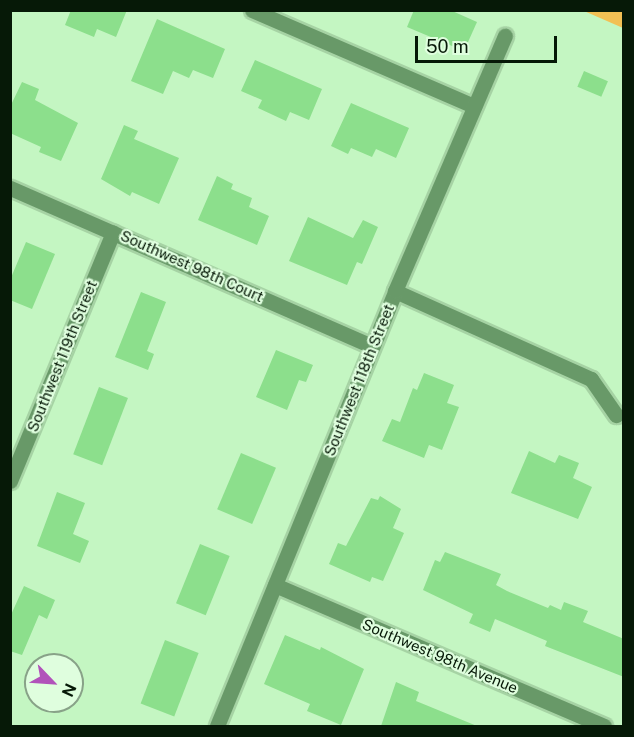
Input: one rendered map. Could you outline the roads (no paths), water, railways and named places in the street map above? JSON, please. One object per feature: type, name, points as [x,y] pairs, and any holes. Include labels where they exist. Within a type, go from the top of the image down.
[{"type":"street","points":[[252,10],[474,106]]},
{"type":"street","name":"Southwest 118th Street","points":[[217,726],[372,346],[505,36]]},
{"type":"street","name":"Southwest 98th Court","points":[[10,188],[372,346]]},
{"type":"street","name":"Southwest 119th Street","points":[[10,481],[113,232]]},
{"type":"street","points":[[395,291],[591,379],[616,415]]},
{"type":"street","name":"Southwest 98th Avenue","points":[[275,585],[604,726]]}]
